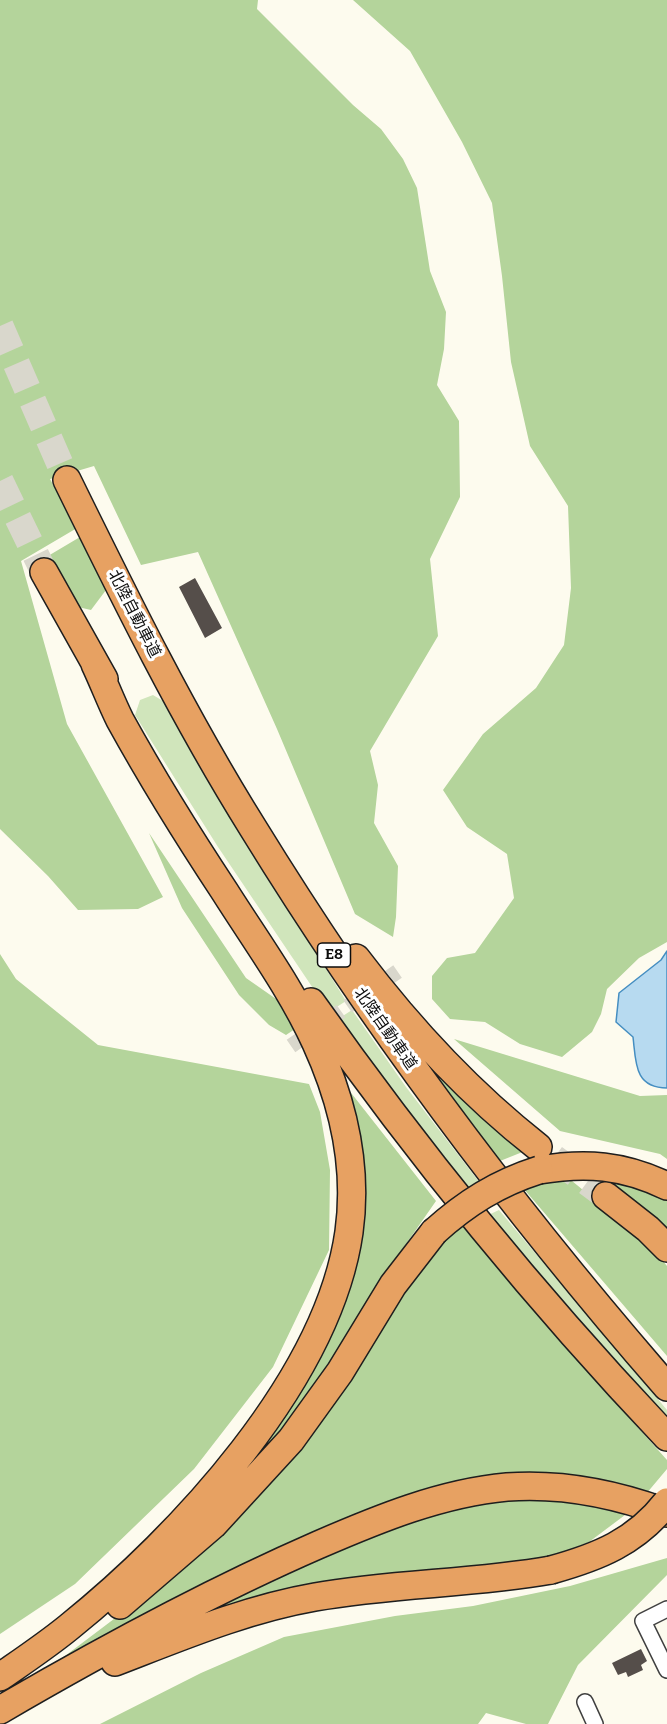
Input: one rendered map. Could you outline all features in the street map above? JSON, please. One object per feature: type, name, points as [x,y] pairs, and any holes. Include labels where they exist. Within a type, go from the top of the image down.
[{"type":"highway","name":"北陸自動車道","points":[[67,480],[193,726],[251,827],[317,930],[446,1115],[598,1308],[667,1387]]},
{"type":"highway","points":[[44,572],[147,753],[212,857],[348,1054],[434,1168],[523,1277],[615,1383],[667,1437]]},
{"type":"highway","points":[[0,1677],[68,1628],[116,1586],[189,1513],[233,1462],[292,1379],[311,1344],[328,1309],[341,1270],[349,1231],[350,1152],[342,1113],[315,1040],[280,978],[206,863],[119,718],[96,664]]},
{"type":"highway","points":[[193,726],[318,908],[399,1013],[538,1158],[619,1169],[646,1176],[667,1186]]},
{"type":"highway","points":[[0,1682],[64,1644],[124,1603],[213,1525],[277,1456],[315,1408],[340,1372],[393,1285],[434,1232],[474,1199],[516,1177],[538,1158]]},
{"type":"highway","points":[[606,1196],[648,1229],[667,1248]]},
{"type":"highway","points":[[0,1710],[250,1575],[360,1527],[437,1500],[507,1487],[537,1486],[605,1494],[667,1513]]},
{"type":"highway","points":[[24,1696],[237,1616],[313,1597],[404,1585],[514,1577],[588,1560],[616,1546],[643,1528],[667,1502]]},
{"type":"street","points":[[667,1609],[643,1621],[667,1670]]},
{"type":"street","points":[[585,1702],[595,1724]]},
{"type":"green space","points":[[0,0],[258,0],[257,9],[353,105],[381,129],[403,159],[417,188],[430,271],[446,312],[444,349],[437,385],[459,421],[460,497],[430,559],[438,636],[370,751],[378,785],[374,823],[398,866],[393,937],[355,914],[277,729],[198,552],[141,565],[94,466],[50,479],[77,528],[21,561],[67,724],[163,897],[138,909],[78,910],[48,876],[0,829]]},
{"type":"green space","points":[[353,0],[667,0],[667,942],[639,958],[607,989],[601,1014],[592,1032],[562,1057],[520,1044],[485,1022],[450,1019],[432,999],[432,976],[447,958],[475,953],[514,898],[507,854],[467,827],[443,790],[483,734],[536,688],[564,645],[571,588],[568,506],[530,446],[511,362],[492,203],[462,142],[410,51]]},
{"type":"green space","points":[[80,537],[106,590],[91,610],[78,607],[48,556]]},
{"type":"green space","points":[[153,695],[163,701],[216,793],[346,1001],[329,1012],[218,847],[135,715],[140,700]]},
{"type":"green space","points":[[149,833],[246,978],[279,1001],[295,1029],[286,1035],[269,1025],[239,995],[182,908]]},
{"type":"green space","points":[[0,954],[16,979],[98,1045],[309,1084],[320,1112],[330,1170],[329,1250],[273,1367],[194,1469],[75,1584],[0,1634]]},
{"type":"green space","points":[[352,1010],[406,1087],[483,1187],[467,1197],[335,1021]]},
{"type":"green space","points":[[454,1039],[640,1096],[667,1095],[667,1159],[660,1154],[560,1131]]},
{"type":"green space","points":[[426,1056],[530,1149],[500,1161],[437,1076]]},
{"type":"green space","points":[[348,1089],[436,1201],[383,1277],[327,1372],[276,1439],[225,1498],[349,1274]]},
{"type":"green space","points":[[566,1176],[651,1246],[667,1266],[667,1356],[523,1188]]},
{"type":"green space","points":[[617,1182],[667,1199],[667,1230],[626,1194],[613,1187]]},
{"type":"green space","points":[[499,1210],[667,1410],[667,1424],[484,1217]]},
{"type":"green space","points":[[463,1222],[564,1345],[667,1460],[667,1469],[646,1494],[497,1478],[53,1665],[155,1588],[427,1251]]},
{"type":"green space","points":[[514,1496],[633,1509],[589,1542],[549,1558],[473,1567],[171,1625],[314,1556],[450,1506]]},
{"type":"green space","points":[[667,1558],[667,1575],[578,1665],[548,1724],[526,1724],[486,1713],[478,1724],[100,1724],[201,1673],[284,1637],[395,1616],[473,1606],[570,1586]]},
{"type":"water","points":[[667,951],[667,1088],[648,1084],[643,1078],[636,1064],[633,1037],[616,1022],[619,993],[661,960]]},
{"type":"building","points":[[195,578],[222,628],[205,638],[179,587]]},
{"type":"building","points":[[641,1649],[647,1661],[641,1665],[643,1670],[628,1677],[626,1672],[618,1675],[612,1663]]},
{"type":"tunnel","points":[[0,326],[67,480]]},
{"type":"tunnel","points":[[0,481],[44,572]]},
{"type":"tunnel","points":[[291,1046],[404,967]]},
{"type":"tunnel","points":[[554,1158],[606,1196]]}]
